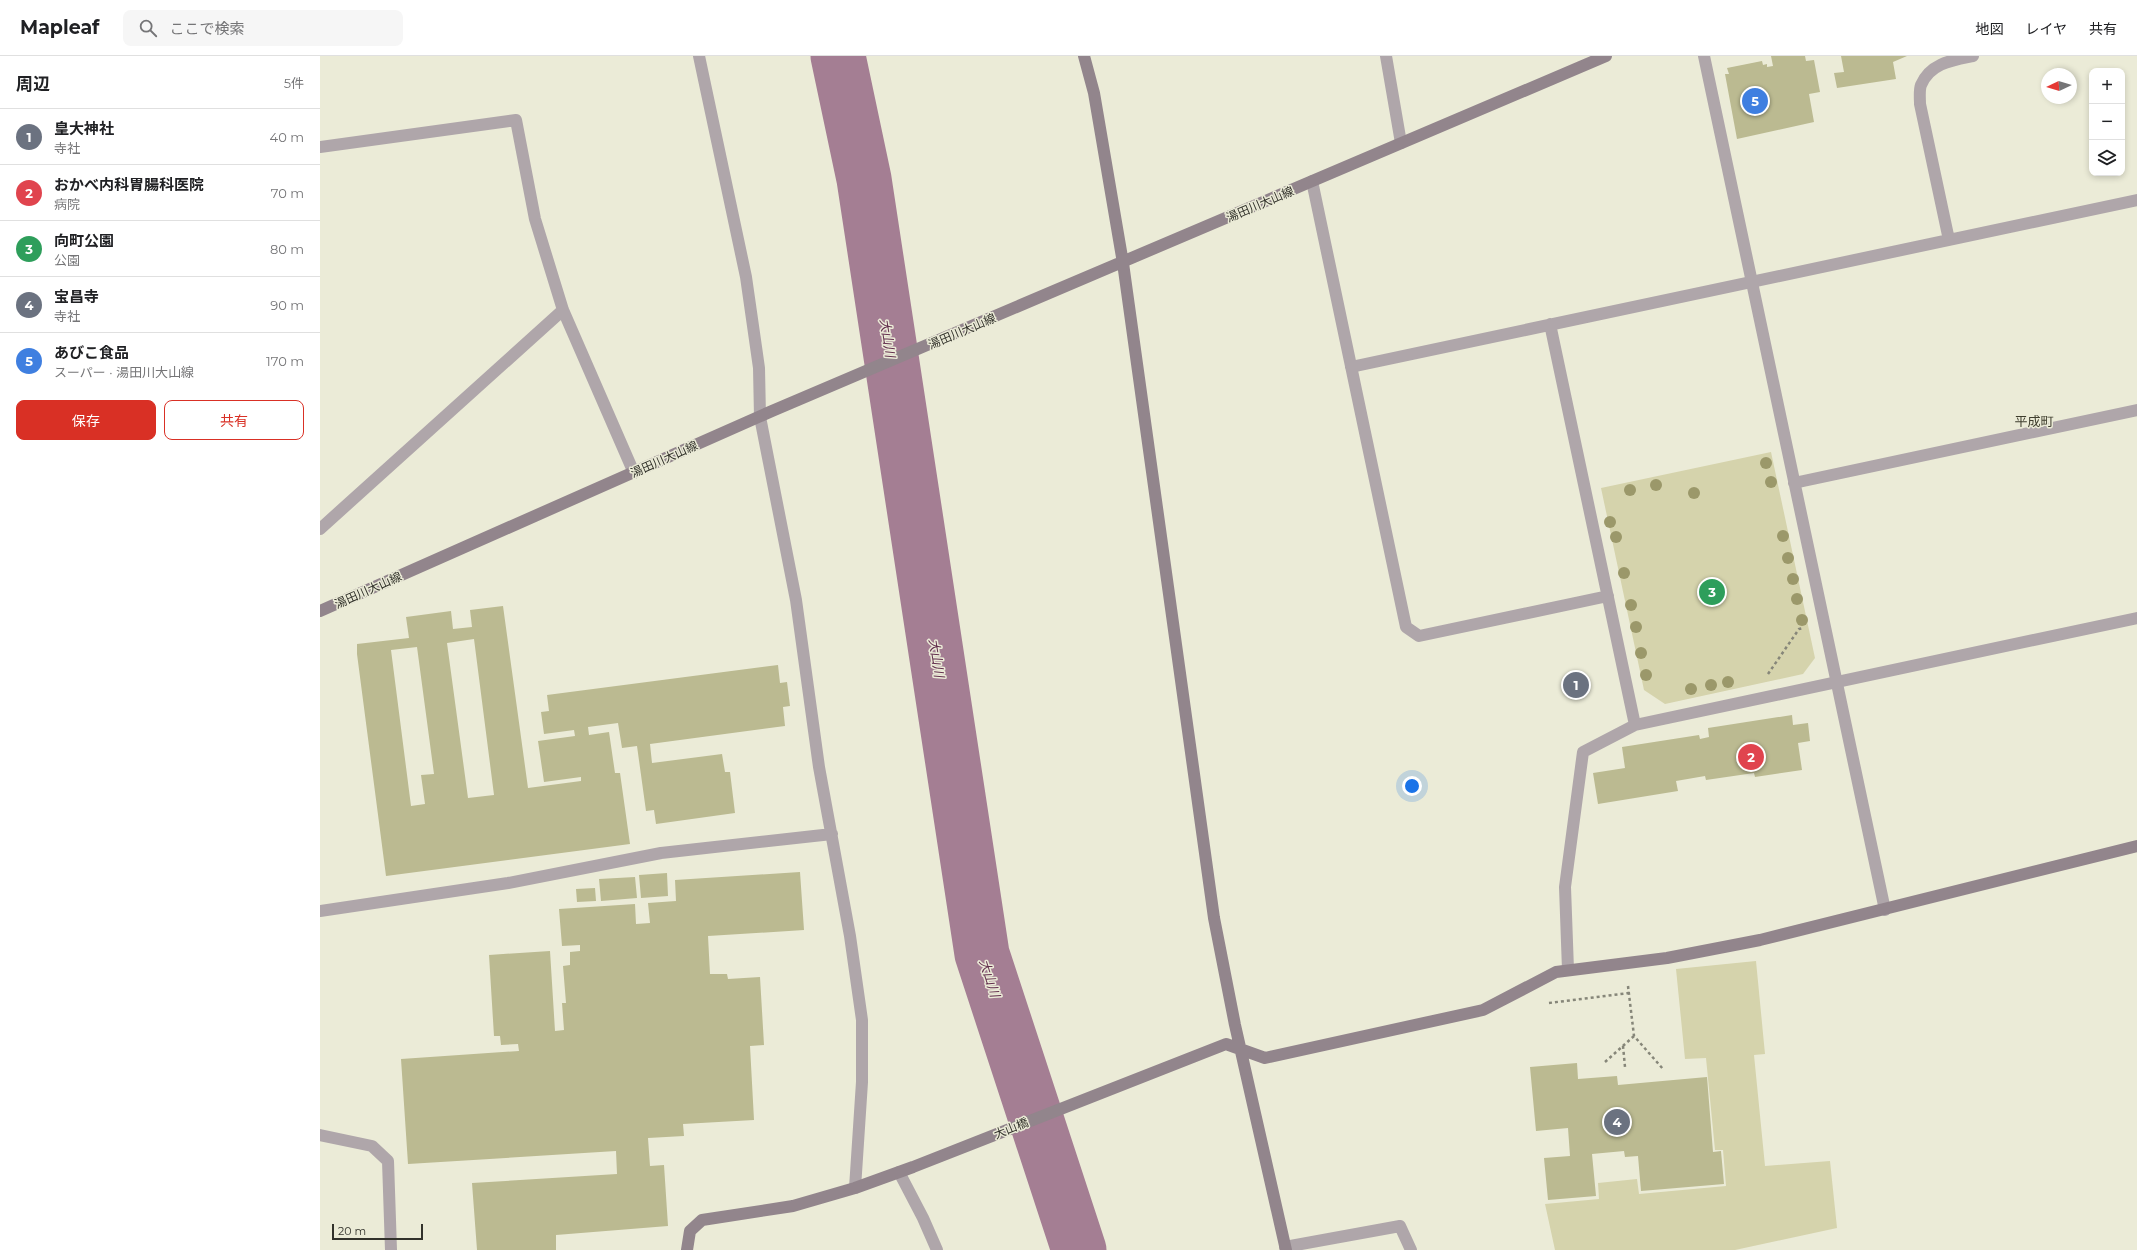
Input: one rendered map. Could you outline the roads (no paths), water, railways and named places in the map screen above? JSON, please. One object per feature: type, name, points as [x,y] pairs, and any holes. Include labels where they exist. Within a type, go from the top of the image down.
[{"type":"street","points":[[699,56],[746,277],[759,368],[760,416],[796,600],[820,767],[850,936],[862,1020],[862,1082],[855,1188]]},
{"type":"street","points":[[1084,56],[1094,93],[1123,263],[1214,918],[1240,1049],[1285,1249],[1400,1226],[1411,1250]]},
{"type":"street","points":[[1386,56],[1401,143]]},
{"type":"street","name":"湯田川大山線","points":[[320,611],[760,416],[1123,263],[1606,56]]},
{"type":"street","points":[[1704,56],[1885,910]]},
{"type":"street","points":[[1949,240],[1920,104],[1921,86],[1934,68],[1946,62],[1973,56]]},
{"type":"street","points":[[320,147],[516,120],[535,219],[563,310],[634,473]]},
{"type":"street","points":[[1312,181],[1406,627],[1419,636],[1608,596]]},
{"type":"street","points":[[1351,367],[2137,200]]},
{"type":"street","points":[[320,529],[563,310]]},
{"type":"street","points":[[1550,324],[1635,725]]},
{"type":"street","points":[[1794,483],[2137,410]]},
{"type":"street","points":[[1568,970],[1565,887],[1582,752],[1635,725],[2137,618]]},
{"type":"street","points":[[320,911],[508,883],[661,853],[832,834]]},
{"type":"street","name":"大山橋","points":[[686,1250],[690,1231],[702,1220],[793,1206],[855,1188],[913,1167],[1226,1044],[1265,1058],[1483,1010],[1556,972],[1667,958],[1760,940],[2137,846]]},
{"type":"street","points":[[320,1135],[372,1146],[388,1161],[391,1250]]},
{"type":"street","points":[[899,1172],[924,1218],[937,1250]]},
{"type":"waterway","name":"大山川","points":[[838,56],[864,179],[982,954],[1079,1250]]},
{"type":"place","name":"あびこ食品","points":[[1755,101]]},
{"type":"place","name":"向町公園","points":[[1712,592]]},
{"type":"place","name":"皇大神社","points":[[1576,685]]},
{"type":"place","name":"おかべ内科胃腸科医院","points":[[1751,757]]},
{"type":"place","name":"宝昌寺","points":[[1617,1122]]},
{"type":"district","name":"平成町","points":[[2034,421]]}]
